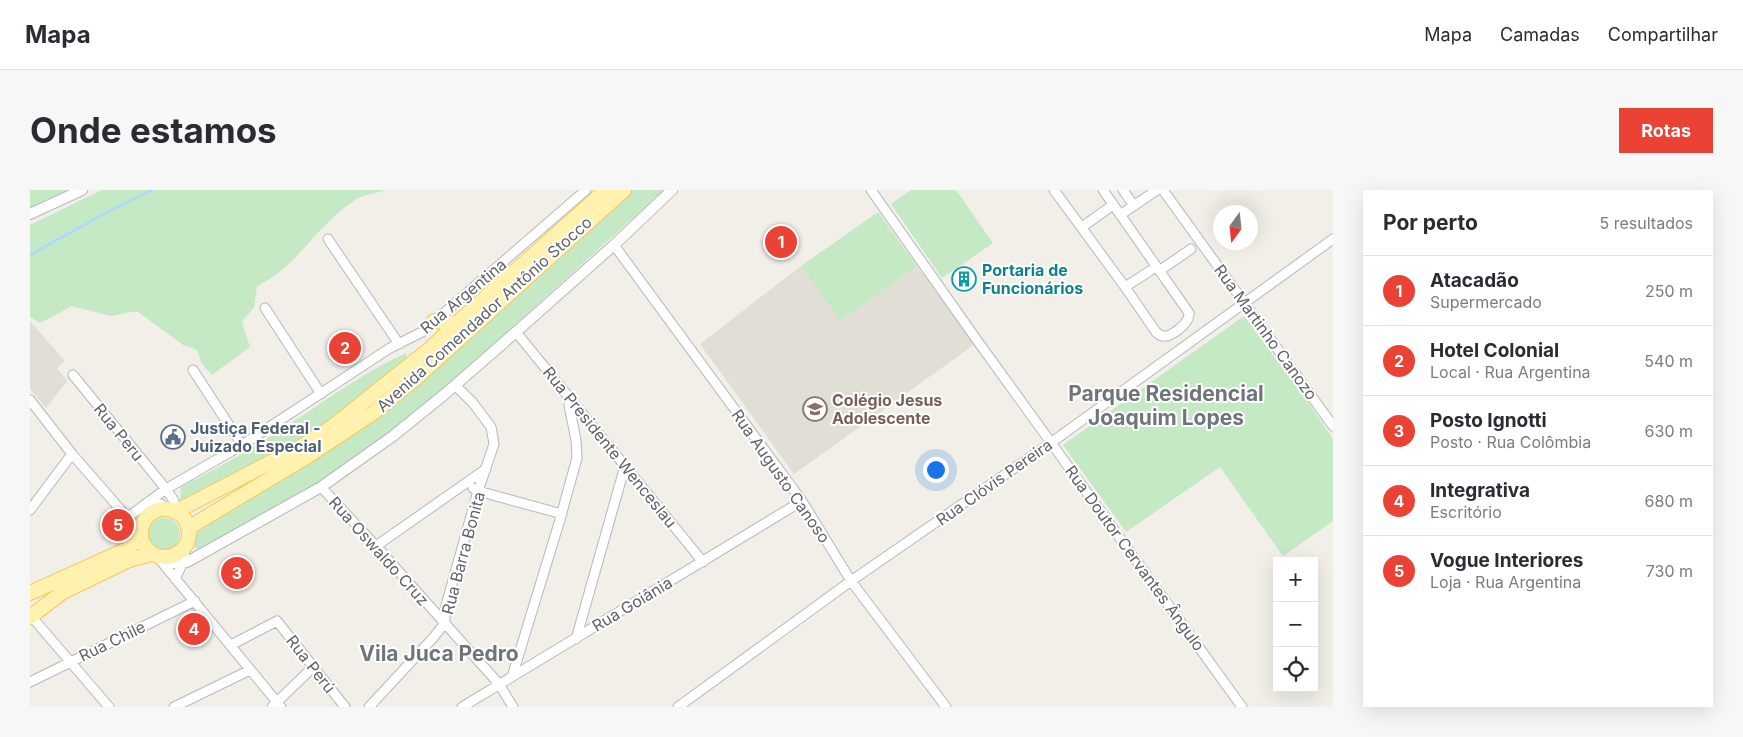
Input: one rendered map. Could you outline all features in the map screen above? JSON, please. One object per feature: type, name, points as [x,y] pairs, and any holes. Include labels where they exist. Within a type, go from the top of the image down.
[{"type":"main road","name":"Avenida Comendador Antônio Stocco","points":[[172,511],[302,446],[332,427],[430,348],[606,190]]},
{"type":"main road","name":"Avenida Comendador Antônio Stocco","points":[[188,528],[308,456],[373,412],[416,378],[624,190]]},
{"type":"main road","points":[[434,321],[457,323]]},
{"type":"main road","points":[[30,593],[126,548],[138,540],[144,522],[156,511],[172,511],[182,516],[188,528],[188,540],[177,554],[172,556],[156,555],[130,560],[63,592],[31,617]]},
{"type":"main road","points":[[141,534],[145,546],[156,555]]},
{"type":"street","points":[[30,214],[82,190]]},
{"type":"street","name":"Rua Argentina","points":[[128,517],[166,489],[242,445],[398,344],[422,332],[586,190]]},
{"type":"street","points":[[156,555],[168,562],[182,564],[206,553],[321,488],[393,436],[455,385],[614,246],[672,190]]},
{"type":"street","name":"Rua Doutor Cervantes Ângulo","points":[[871,190],[1242,707]]},
{"type":"street","points":[[1054,190],[1126,287],[1156,332],[1161,336],[1168,336],[1186,323],[1189,313],[1108,197]]},
{"type":"street","points":[[1082,227],[1108,197],[1119,190]]},
{"type":"street","points":[[1123,190],[1134,206]]},
{"type":"street","points":[[1120,215],[1156,190]]},
{"type":"street","name":"Rua Martinho Canozo","points":[[1163,190],[1245,301],[1333,426]]},
{"type":"street","points":[[328,239],[398,344]]},
{"type":"street","name":"Rua Clóvis Pereira","points":[[678,707],[852,581],[1052,442],[1333,239]]},
{"type":"street","name":"Rua Augusto Canoso","points":[[614,246],[802,502],[852,581],[946,707]]},
{"type":"street","points":[[1126,287],[1191,249]]},
{"type":"street","points":[[265,308],[321,394]]},
{"type":"street","name":"Rua Presidente Wenceslau","points":[[516,332],[702,562]]},
{"type":"street","points":[[193,370],[242,445]]},
{"type":"street","name":"Rua Peru","points":[[72,375],[166,489],[174,501],[172,511]]},
{"type":"street","name":"Rua Barra Bonita","points":[[369,707],[445,623],[445,609],[478,491],[494,444],[491,428],[473,403],[455,385]]},
{"type":"street","points":[[512,677],[562,514],[576,458],[576,440],[569,405],[570,398]]},
{"type":"street","points":[[30,400],[72,454],[141,534]]},
{"type":"street","points":[[30,510],[72,454]]},
{"type":"street","points":[[576,638],[625,466]]},
{"type":"street","points":[[376,546],[486,468]]},
{"type":"street","points":[[460,487],[468,485],[478,491],[562,514]]},
{"type":"street","name":"Rua Oswaldo Cruz","points":[[321,488],[376,546],[499,684],[513,707]]},
{"type":"street","points":[[148,502],[161,504],[172,511]]},
{"type":"street","name":"Rua Goiânia","points":[[462,707],[802,502]]},
{"type":"street","points":[[174,578],[182,564],[185,552],[184,547]]},
{"type":"street","points":[[156,555],[195,601],[276,705],[313,667]]},
{"type":"street","name":"Rua Chile","points":[[30,682],[195,601]]},
{"type":"street","points":[[31,617],[109,707]]},
{"type":"street","name":"Rua Perú","points":[[231,646],[277,621],[345,707]]},
{"type":"street","points":[[174,707],[250,670]]},
{"type":"shaded area","name":"Colégio Jesus Adolescente","points":[[801,266],[840,321],[917,266],[975,344],[794,474],[700,344]]},
{"type":"shaded area","points":[[30,321],[65,361],[57,368],[67,381],[46,408],[30,389]]},
{"type":"green space","points":[[30,190],[68,190],[30,211]]},
{"type":"green space","points":[[102,190],[386,190],[360,197],[344,208],[322,228],[292,261],[270,279],[257,286],[254,307],[242,322],[250,347],[212,375],[202,364],[197,350],[183,345],[137,311],[111,316],[72,306],[40,323],[30,317],[30,225]]},
{"type":"green space","points":[[630,190],[664,190],[446,387],[394,430],[324,479],[249,523],[196,549],[192,540],[197,529],[307,462]]},
{"type":"green space","points":[[911,190],[956,190],[993,243],[942,278],[891,204]]},
{"type":"green space","points":[[878,212],[917,266],[840,321],[801,266]]},
{"type":"green space","points":[[1244,316],[1333,439],[1333,521],[1283,556],[1220,467],[1126,532],[1063,445]]},
{"type":"green space","points":[[406,353],[407,359],[337,415],[255,464],[183,503],[180,501],[181,487],[243,453],[353,382]]},
{"type":"green space","points":[[164,518],[170,519],[175,523],[179,528],[179,540],[175,545],[170,549],[164,550],[158,549],[153,545],[149,540],[148,534],[149,528],[153,523],[158,519]]},
{"type":"waterway","points":[[30,255],[111,210],[152,190]]},
{"type":"place","name":"Atacadão","points":[[781,242]]},
{"type":"place","name":"Portaria de Funcionários","points":[[964,279]]},
{"type":"place","name":"Hotel Colonial","points":[[345,348]]},
{"type":"place","name":"Colégio Jesus Adolescente","points":[[815,409]]},
{"type":"place","name":"Justiça Federal - Juizado Especial","points":[[173,437]]},
{"type":"place","name":"Vogue Interiores","points":[[118,525]]},
{"type":"place","name":"Posto Ignotti","points":[[237,573]]},
{"type":"place","name":"Integrativa","points":[[194,629]]},
{"type":"district","name":"Parque Residencial Joaquim Lopes","points":[[1166,405]]},
{"type":"district","name":"Vila Juca Pedro","points":[[439,653]]}]
